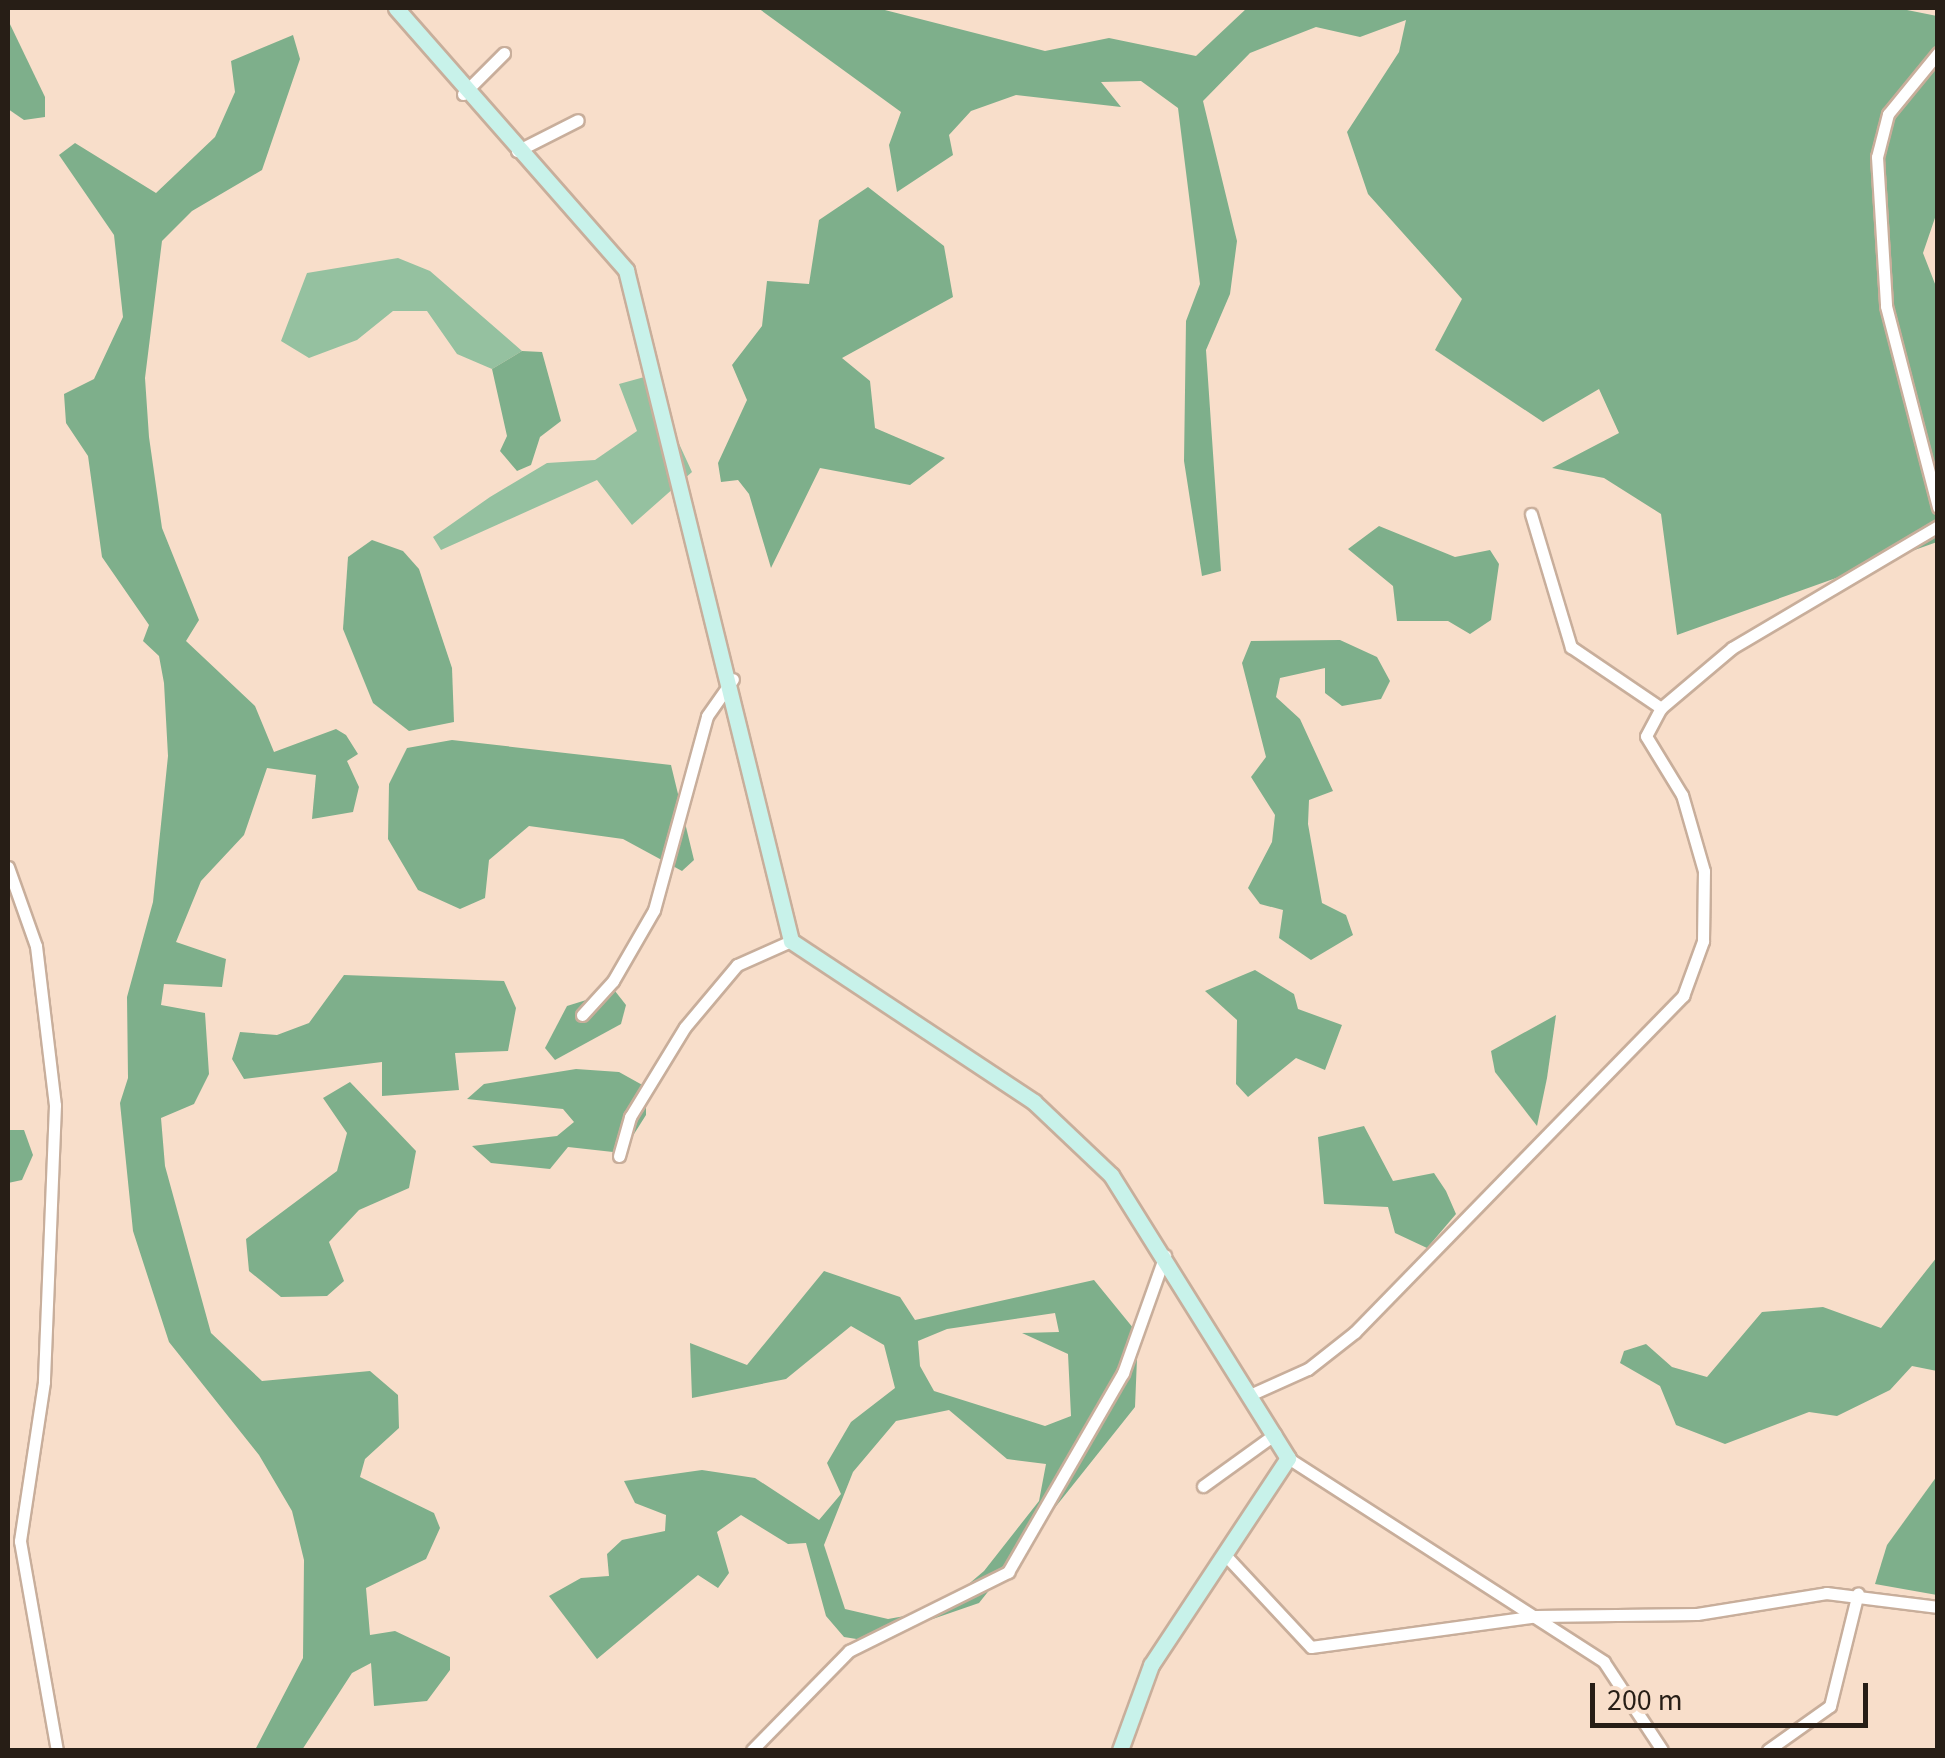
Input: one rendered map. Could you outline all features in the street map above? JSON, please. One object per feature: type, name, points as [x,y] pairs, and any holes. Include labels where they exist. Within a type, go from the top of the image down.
[{"type":"street","points":[[396,8],[463,94],[630,281],[734,679],[792,941],[1034,1102],[1111,1175],[1252,1394],[1288,1458],[1604,1662],[1662,1750]]},
{"type":"street","points":[[463,94],[504,53]]},
{"type":"street","points":[[1938,53],[1888,114],[1877,157],[1886,306],[1938,507]]},
{"type":"street","points":[[517,151],[578,120]]},
{"type":"street","points":[[1530,514],[1571,648],[1662,708]]},
{"type":"street","points":[[1252,1394],[1308,1369],[1355,1332],[1684,996],[1704,942],[1704,871],[1682,795],[1646,736],[1662,708],[1732,648],[1938,526]]},
{"type":"street","points":[[582,1015],[613,982],[654,910],[707,716],[734,679]]},
{"type":"street","points":[[8,867],[36,946],[55,1105],[44,1382],[20,1541],[57,1750]]},
{"type":"street","points":[[620,1156],[630,1117],[685,1026],[736,965],[792,941]]},
{"type":"street","points":[[752,1750],[849,1650],[1008,1572],[1123,1373],[1165,1255]]},
{"type":"street","points":[[1203,1486],[1275,1434]]},
{"type":"street","points":[[1120,1750],[1151,1665],[1228,1556],[1288,1458]]},
{"type":"street","points":[[1228,1556],[1311,1647],[1536,1616],[1683,1615],[1858,1592],[1938,1607]]},
{"type":"street","points":[[1768,1750],[1830,1706],[1858,1592]]},
{"type":"green space","points":[[758,8],[877,8],[1045,51],[1109,38],[1196,56],[1247,8],[1897,8],[1937,16],[1937,212],[1923,253],[1937,289],[1937,542],[1677,635],[1661,514],[1604,478],[1552,468],[1619,433],[1599,389],[1543,422],[1435,350],[1462,299],[1368,194],[1347,132],[1399,52],[1406,20],[1360,37],[1316,27],[1250,53],[1203,101],[1237,241],[1230,294],[1206,350],[1221,571],[1202,576],[1184,461],[1186,321],[1200,284],[1178,108],[1141,81],[1101,82],[1121,107],[1016,95],[971,111],[949,135],[953,155],[897,192],[889,145],[901,112]]},
{"type":"green space","points":[[8,20],[45,97],[45,117],[24,120],[8,109]]},
{"type":"green space","points":[[293,35],[300,59],[262,170],[192,211],[162,241],[145,378],[149,437],[162,528],[199,620],[186,641],[255,706],[274,752],[336,729],[346,735],[358,754],[347,761],[359,787],[353,812],[312,819],[316,775],[267,768],[244,835],[201,881],[176,942],[226,959],[222,987],[164,984],[161,1005],[205,1013],[209,1074],[194,1104],[161,1118],[165,1166],[211,1333],[262,1381],[370,1371],[398,1395],[399,1428],[365,1459],[360,1477],[434,1513],[440,1528],[426,1559],[366,1588],[370,1635],[395,1631],[450,1657],[450,1670],[427,1701],[374,1706],[371,1663],[352,1673],[302,1750],[255,1750],[303,1658],[304,1560],[292,1511],[259,1455],[169,1342],[133,1231],[120,1103],[128,1078],[127,997],[153,902],[168,756],[164,683],[159,656],[143,641],[149,625],[102,557],[88,456],[66,423],[64,394],[94,379],[123,317],[114,235],[59,155],[75,143],[156,193],[215,137],[235,92],[231,61]]},
{"type":"green space","points":[[868,187],[944,246],[953,297],[842,358],[870,381],[875,428],[945,458],[910,485],[820,468],[771,568],[749,494],[738,480],[721,482],[718,463],[747,400],[732,365],[762,326],[767,281],[809,284],[819,220]]},
{"type":"green space","points":[[398,258],[430,271],[522,351],[492,369],[457,354],[427,311],[393,311],[357,340],[309,358],[281,341],[307,273]]},
{"type":"green space","points":[[522,351],[542,352],[561,421],[540,437],[531,465],[517,471],[500,451],[507,436],[492,369]]},
{"type":"green space","points":[[648,376],[692,472],[632,525],[597,480],[441,550],[433,537],[490,497],[547,463],[595,460],[637,431],[619,384]]},
{"type":"green space","points":[[1379,526],[1455,557],[1490,550],[1499,564],[1491,620],[1470,634],[1448,621],[1397,621],[1393,586],[1348,549]]},
{"type":"green space","points":[[372,540],[403,551],[419,569],[452,668],[454,722],[409,731],[373,703],[343,629],[348,557]]},
{"type":"green space","points":[[1340,640],[1377,657],[1390,681],[1381,699],[1342,706],[1325,693],[1325,668],[1280,678],[1276,697],[1300,719],[1333,791],[1309,800],[1308,824],[1322,903],[1346,915],[1353,935],[1311,960],[1279,938],[1283,910],[1260,904],[1248,888],[1272,842],[1275,815],[1251,777],[1266,757],[1242,663],[1251,641]]},
{"type":"green space","points":[[452,740],[671,765],[694,860],[682,871],[623,839],[529,826],[489,860],[485,898],[460,909],[418,890],[388,839],[389,784],[407,748]]},
{"type":"green space","points":[[1255,970],[1294,994],[1298,1009],[1342,1025],[1325,1070],[1296,1058],[1248,1097],[1236,1084],[1237,1020],[1205,991]]},
{"type":"green space","points":[[344,975],[504,981],[516,1008],[508,1051],[455,1053],[459,1090],[382,1096],[382,1062],[244,1079],[232,1059],[240,1032],[277,1035],[309,1023]]},
{"type":"green space","points":[[615,991],[626,1005],[621,1024],[555,1060],[545,1048],[567,1006]]},
{"type":"green space","points":[[1556,1015],[1537,1126],[1495,1072],[1491,1051]]},
{"type":"green space","points":[[576,1069],[619,1072],[646,1087],[646,1115],[622,1153],[568,1147],[550,1169],[491,1163],[472,1146],[557,1136],[574,1122],[563,1109],[467,1099],[484,1084]]},
{"type":"green space","points":[[350,1082],[416,1151],[409,1188],[359,1210],[329,1242],[344,1281],[327,1296],[281,1297],[249,1271],[246,1239],[337,1171],[347,1133],[323,1098]]},
{"type":"green space","points":[[1364,1126],[1393,1181],[1434,1173],[1446,1191],[1456,1214],[1427,1248],[1395,1233],[1388,1207],[1324,1204],[1318,1137]]},
{"type":"green space","points":[[8,1130],[24,1130],[33,1155],[22,1180],[8,1183]]},
{"type":"green space","points":[[1937,1257],[1937,1371],[1912,1366],[1890,1390],[1837,1416],[1809,1412],[1725,1444],[1676,1425],[1660,1386],[1620,1363],[1624,1351],[1646,1344],[1672,1367],[1707,1377],[1762,1312],[1823,1307],[1881,1328]]},
{"type":"green space","points":[[824,1271],[900,1297],[915,1320],[1094,1280],[1138,1334],[1135,1407],[979,1603],[869,1641],[844,1637],[826,1616],[806,1543],[788,1544],[741,1515],[717,1532],[729,1573],[718,1588],[698,1575],[597,1659],[549,1596],[581,1578],[609,1576],[607,1554],[622,1540],[665,1531],[666,1515],[635,1503],[624,1481],[702,1470],[755,1478],[819,1520],[841,1494],[827,1463],[851,1422],[895,1388],[884,1345],[851,1326],[786,1379],[692,1398],[690,1343],[747,1365]],"holes":[[[1055,1313],[1059,1332],[1022,1333],[1068,1354],[1071,1416],[1045,1426],[934,1391],[920,1366],[918,1341],[947,1329]],[[949,1410],[1007,1459],[1046,1464],[1039,1501],[984,1571],[938,1610],[888,1619],[845,1609],[824,1545],[853,1472],[896,1421]]]},
{"type":"green space","points":[[1937,1476],[1937,1595],[1875,1584],[1887,1545]]}]
